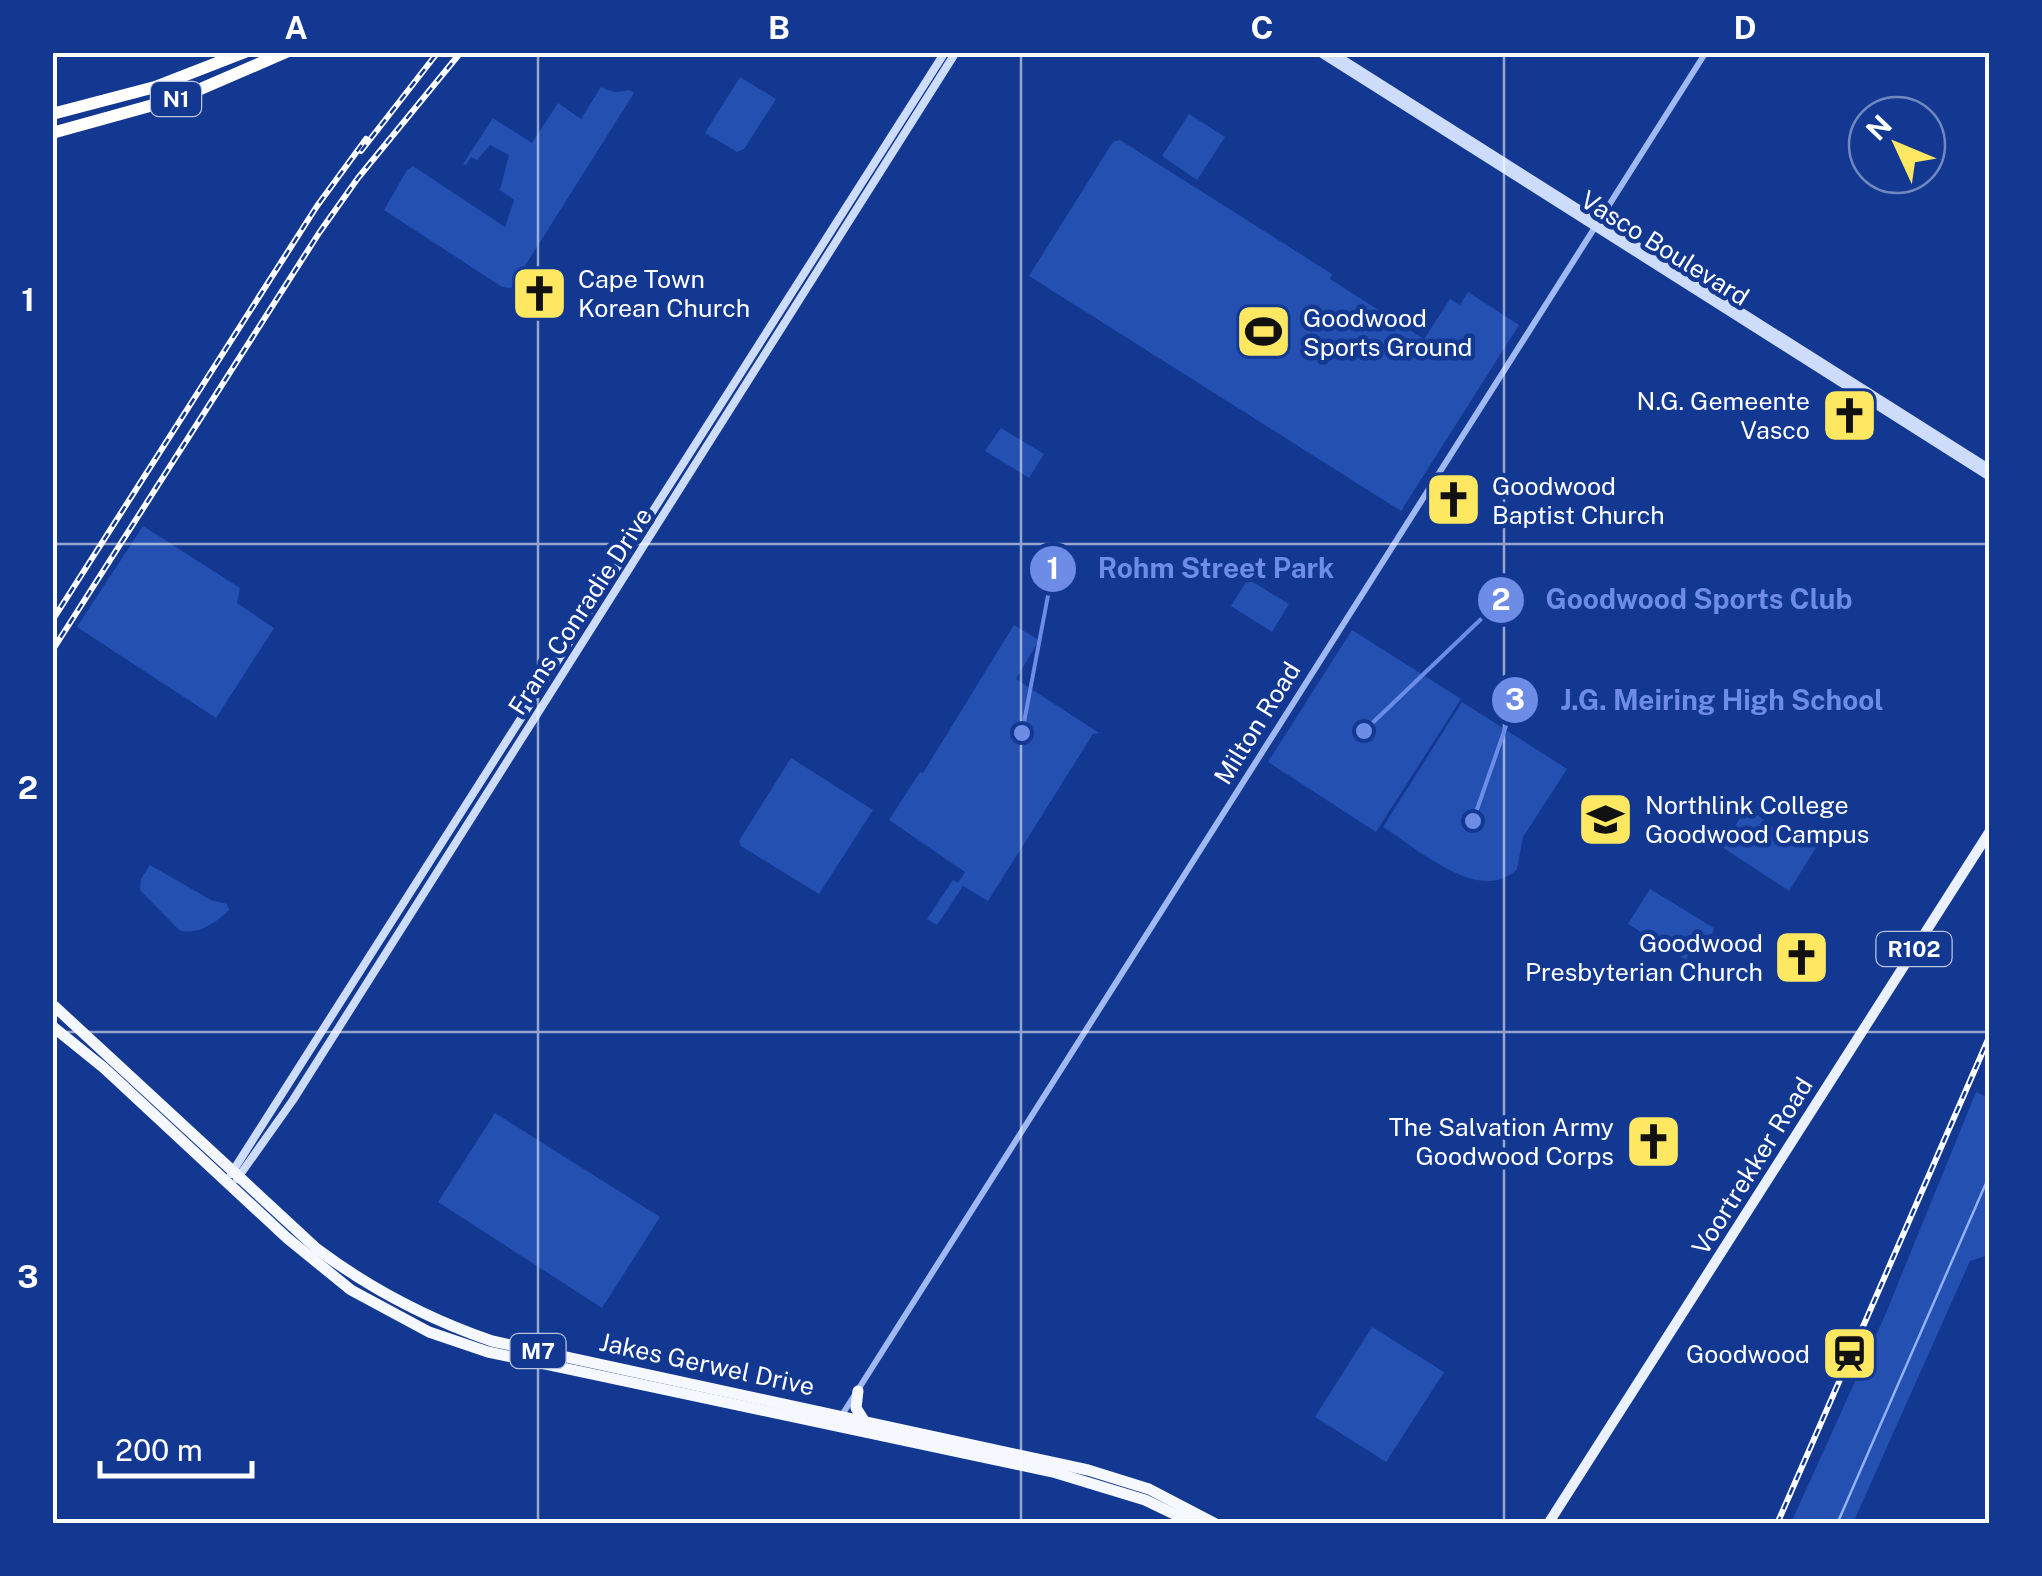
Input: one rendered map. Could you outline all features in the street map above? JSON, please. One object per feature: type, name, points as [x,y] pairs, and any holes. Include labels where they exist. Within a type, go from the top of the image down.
[{"type":"highway","name":"N1","points":[[52,114],[160,86],[246,52]]},
{"type":"highway","name":"N1","points":[[52,133],[182,97],[286,52]]},
{"type":"highway","name":"Jakes Gerwel Drive","points":[[52,1004],[351,1290],[429,1332],[488,1352],[1054,1472],[1144,1500],[1195,1524]]},
{"type":"highway","name":"Jakes Gerwel Drive","points":[[52,1026],[337,1264],[436,1320],[492,1341],[1120,1479],[1165,1496],[1216,1524]]},
{"type":"highway","points":[[858,1391],[856,1409],[864,1420]]},
{"type":"highway","points":[[775,1414],[784,1412],[833,1422],[842,1415],[850,1425],[922,1441],[948,1452]]},
{"type":"highway","points":[[1047,1460],[1061,1469],[1136,1492],[1144,1500],[1165,1496]]},
{"type":"main road","name":"Frans Conradie Drive","points":[[232,1179],[945,52]]},
{"type":"main road","name":"Frans Conradie Drive","points":[[232,1179],[293,1100],[956,52]]},
{"type":"main road","name":"Vasco Boulevard","points":[[1319,52],[1990,470]]},
{"type":"main road","name":"Vasco Boulevard","points":[[1331,52],[1990,477]]},
{"type":"main road","name":"Voortrekker Road","points":[[1548,1524],[1990,831]]},
{"type":"main road","name":"Voortrekker Road","points":[[1556,1524],[1990,842]]},
{"type":"street","name":"Milton Road","points":[[842,1415],[1706,52]]},
{"type":"shaded area","points":[[740,77],[776,99],[744,149],[737,152],[705,133]]},
{"type":"shaded area","points":[[601,87],[634,93],[511,288],[502,287],[384,210],[413,166],[505,227],[514,200],[500,190],[509,155],[490,145],[477,160],[471,157],[463,164],[493,118],[532,143],[558,103],[581,119]]},
{"type":"shaded area","points":[[1189,114],[1225,137],[1197,180],[1162,156]]},
{"type":"shaded area","name":"Goodwood Sports Ground","points":[[1120,140],[1332,274],[1330,279],[1424,339],[1450,299],[1460,305],[1468,292],[1519,325],[1401,511],[1029,276],[1113,142]]},
{"type":"shaded area","points":[[1001,428],[1044,454],[1029,478],[985,451]]},
{"type":"shaded area","points":[[143,526],[240,588],[237,603],[274,628],[216,718],[77,627]]},
{"type":"shaded area","points":[[1248,579],[1289,604],[1272,632],[1231,606]]},
{"type":"shaded area","points":[[1014,625],[1039,640],[1016,679],[1099,733],[1093,734],[988,901],[963,886],[937,925],[927,919],[953,880],[958,883],[965,872],[889,820],[920,772],[923,773]]},
{"type":"shaded area","points":[[1352,630],[1461,699],[1376,832],[1268,762]]},
{"type":"shaded area","points":[[1462,702],[1567,769],[1523,837],[1517,869],[1502,879],[1468,878],[1449,870],[1383,827]]},
{"type":"shaded area","points":[[791,758],[873,810],[819,894],[741,846],[739,841]]},
{"type":"shaded area","points":[[1747,807],[1790,840],[1819,843],[1789,891],[1722,847]]},
{"type":"shaded area","points":[[150,865],[211,900],[227,904],[229,910],[206,927],[179,930],[140,890],[141,879]]},
{"type":"shaded area","points":[[1650,889],[1714,928],[1712,934],[1695,939],[1686,960],[1628,924]]},
{"type":"shaded area","points":[[1976,1092],[1989,1098],[1989,1255],[1970,1261],[1853,1523],[1791,1523],[1886,1313]]},
{"type":"shaded area","points":[[495,1113],[660,1217],[602,1308],[438,1202]]},
{"type":"shaded area","points":[[1372,1327],[1444,1372],[1386,1462],[1315,1417]]},
{"type":"waterway","points":[[1837,1524],[1990,1174]]},
{"type":"railway","points":[[361,151],[438,52]]},
{"type":"railway","points":[[52,651],[319,233],[358,178],[461,52]]},
{"type":"railway","points":[[52,621],[317,206],[366,139]]},
{"type":"railway","points":[[1777,1524],[1990,1035]]},
{"type":"place","name":"Cape Town Korean Church","points":[[539,293]]},
{"type":"place","name":"Goodwood Sports Ground","points":[[1264,332]]},
{"type":"place","name":"N.G. Gemeente Vasco","points":[[1849,415]]},
{"type":"place","name":"Goodwood Baptist Church","points":[[1453,500]]},
{"type":"place","name":"Goodwood Sports Club","points":[[1364,731]]},
{"type":"place","name":"Rohm Street Park","points":[[1022,733]]},
{"type":"place","name":"Northlink College Goodwood Campus","points":[[1606,819]]},
{"type":"place","name":"J.G. Meiring High School","points":[[1473,821]]},
{"type":"place","name":"Goodwood Presbyterian Church","points":[[1802,957]]},
{"type":"place","name":"The Salvation Army Goodwood Corps","points":[[1653,1141]]},
{"type":"place","name":"Goodwood","points":[[1849,1354]]}]
